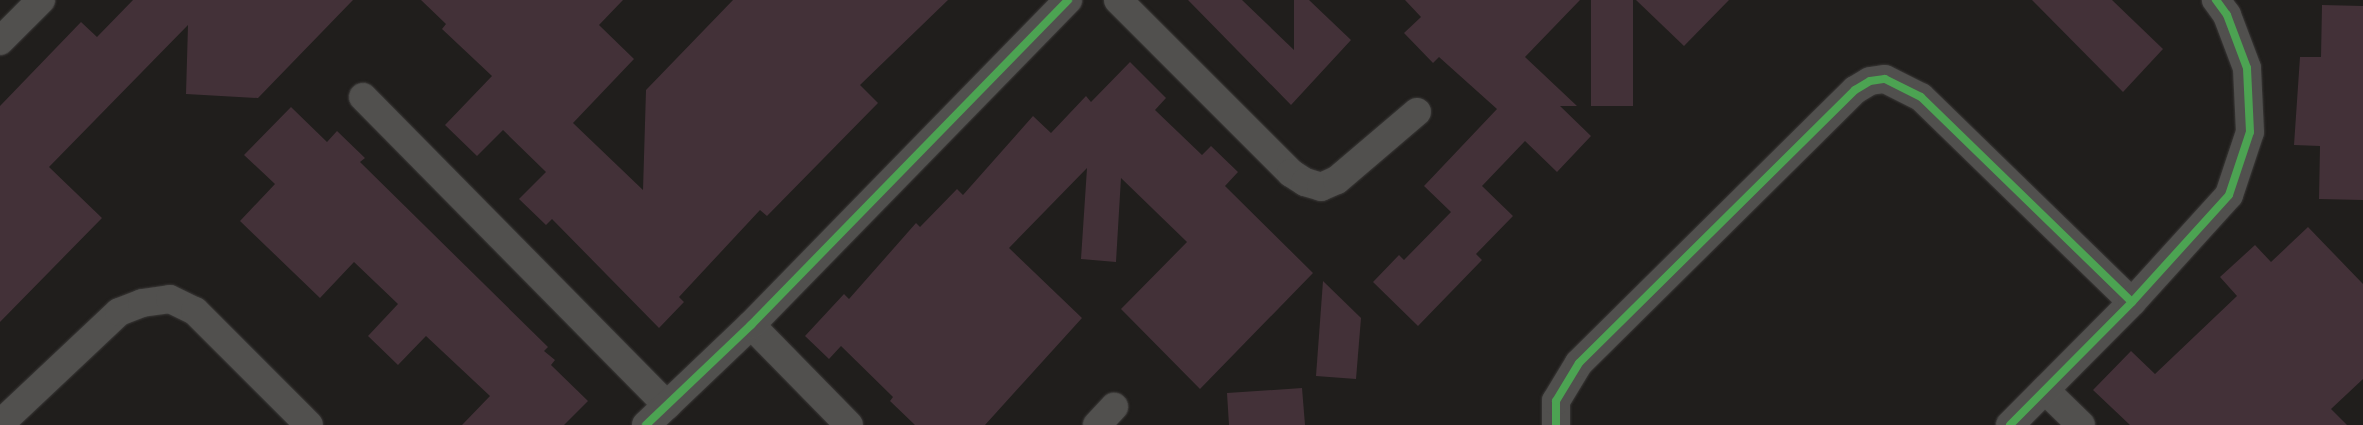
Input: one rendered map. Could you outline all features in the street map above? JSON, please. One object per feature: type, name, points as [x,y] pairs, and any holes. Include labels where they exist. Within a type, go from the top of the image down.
[{"type":"street","points":[[0,40],[41,0]]},
{"type":"street","points":[[646,425],[751,325],[1068,0]]},
{"type":"street","points":[[1118,0],[1291,173],[1305,182],[1321,187],[1337,180],[1417,112]]},
{"type":"street","points":[[2010,425],[2132,302],[2229,195],[2250,132],[2247,68],[2227,15],[2216,0]]},
{"type":"street","points":[[1556,425],[1556,401],[1579,363],[1855,90],[1870,81],[1886,80],[1921,97],[2132,302]]},
{"type":"street","points":[[363,96],[667,405]]},
{"type":"street","points":[[0,424],[119,312],[142,303],[170,299],[194,311],[310,425]]},
{"type":"street","points":[[751,325],[849,425]]},
{"type":"street","points":[[2045,390],[2081,425]]},
{"type":"building","points":[[133,0],[353,0],[258,98],[186,94],[188,25],[49,167],[102,218],[0,322],[0,106],[81,22],[97,37]]},
{"type":"building","points":[[421,0],[623,0],[599,25],[634,59],[573,123],[643,190],[646,90],[733,0],[948,0],[860,85],[878,103],[767,216],[760,210],[679,297],[684,302],[659,328],[552,219],[546,225],[519,199],[546,172],[503,130],[477,156],[445,125],[492,76],[442,29],[446,24]]},
{"type":"building","points":[[1188,0],[1242,0],[1294,50],[1294,0],[1309,0],[1351,40],[1291,105]]},
{"type":"building","points":[[1405,0],[1580,0],[1525,57],[1577,106],[1560,106],[1591,136],[1557,172],[1525,141],[1482,186],[1513,216],[1476,254],[1482,260],[1418,326],[1373,282],[1399,255],[1404,260],[1451,212],[1424,186],[1497,109],[1439,57],[1433,63],[1404,33],[1421,17]]},
{"type":"building","points":[[1591,0],[1633,0],[1633,106],[1591,106]]},
{"type":"building","points":[[1636,0],[1729,0],[1684,46]]},
{"type":"building","points":[[2032,0],[2112,0],[2163,49],[2123,92]]},
{"type":"building","points":[[2322,5],[2363,6],[2363,200],[2319,199],[2320,146],[2294,145],[2300,57],[2321,57]]},
{"type":"building","points":[[1130,62],[1166,98],[1155,110],[1202,155],[1211,146],[1238,172],[1225,186],[1313,273],[1200,389],[1121,309],[1187,242],[1121,178],[1116,262],[1081,259],[1087,168],[1009,248],[1082,318],[985,425],[915,425],[890,401],[893,397],[841,346],[829,359],[805,336],[844,294],[849,299],[916,223],[920,227],[957,189],[963,195],[1033,116],[1051,133],[1086,96],[1091,102]]},
{"type":"building","points":[[291,107],[327,142],[337,131],[365,158],[360,162],[548,347],[544,351],[555,360],[551,365],[588,401],[564,425],[462,425],[490,396],[426,336],[398,365],[368,336],[398,304],[354,262],[320,298],[240,221],[275,184],[244,155]]},
{"type":"building","points":[[2308,227],[2363,284],[2363,379],[2331,409],[2347,425],[2130,425],[2093,390],[2131,351],[2155,374],[2237,296],[2220,277],[2255,245],[2271,262]]},
{"type":"building","points":[[1323,281],[1361,318],[1356,379],[1316,376]]},
{"type":"building","points":[[1302,388],[1305,425],[1229,425],[1227,393]]},
{"type":"cycle path","points":[[646,425],[751,325],[1068,0]]},
{"type":"cycle path","points":[[2010,425],[2132,302],[2229,195],[2250,132],[2247,68],[2227,15],[2216,0]]},
{"type":"cycle path","points":[[1556,425],[1556,401],[1579,363],[1855,90],[1870,81],[1885,79],[1921,97],[2132,302]]}]
